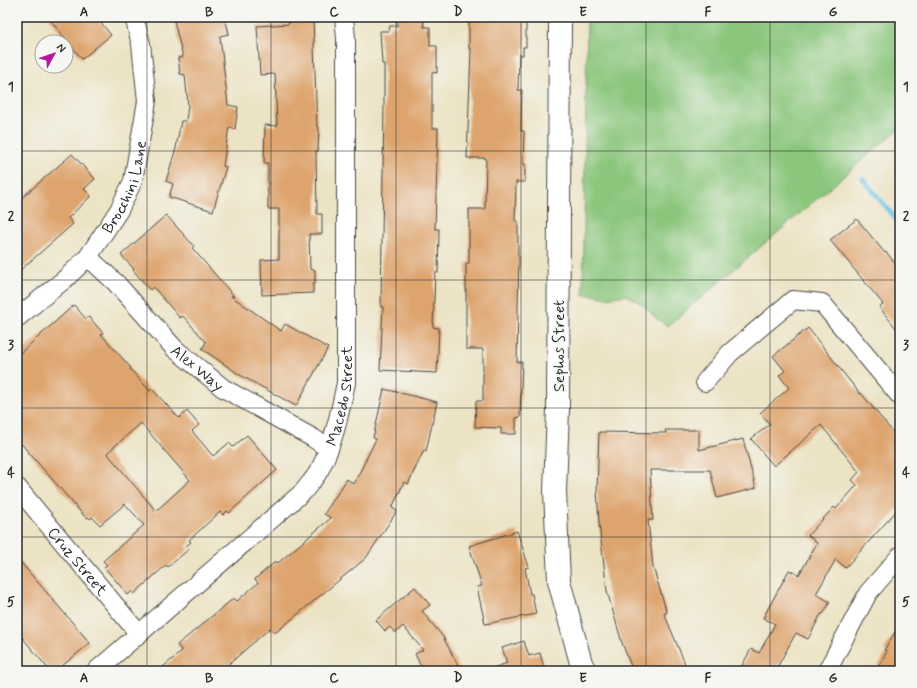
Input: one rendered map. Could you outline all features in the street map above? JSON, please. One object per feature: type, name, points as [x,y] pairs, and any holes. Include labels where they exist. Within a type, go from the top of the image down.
[{"type":"street","name":"Brocchini Lane","points":[[17,318],[65,279],[88,257],[119,210],[133,181],[147,100],[141,44],[134,17]]},
{"type":"street","name":"Macedo Street","points":[[96,671],[304,491],[320,470],[329,449],[340,412],[346,384],[346,38],[344,17]]},
{"type":"street","name":"Sephos Street","points":[[560,17],[558,401],[555,491],[559,581],[581,663],[585,671]]},
{"type":"street","name":"Alex Way","points":[[88,257],[116,283],[175,349],[223,388],[313,438],[329,449]]},
{"type":"street","points":[[705,382],[730,353],[793,300],[822,303],[900,396]]},
{"type":"street","name":"Cruz Street","points":[[17,487],[139,634]]},
{"type":"street","points":[[827,671],[868,593],[900,556]]},
{"type":"green space","points":[[587,17],[900,17],[900,128],[668,326],[657,319],[642,304],[626,295],[606,298],[594,295],[583,295]]},
{"type":"building","points":[[48,17],[96,17],[111,35],[82,59],[74,49],[74,34],[62,34]]},
{"type":"building","points":[[173,17],[225,17],[229,34],[220,36],[228,105],[238,107],[235,129],[229,127],[223,166],[226,167],[213,211],[169,197],[173,184],[166,181],[176,148],[181,121],[186,121],[188,105],[185,75],[180,74],[178,58],[183,57]]},
{"type":"building","points":[[397,17],[423,17],[424,27],[430,27],[430,46],[437,46],[437,73],[432,72],[432,128],[438,128],[435,229],[439,229],[438,273],[435,273],[433,327],[439,328],[437,373],[380,370],[383,307],[381,307],[384,64],[382,64],[380,31],[389,31],[390,26],[397,26]]},
{"type":"building","points":[[469,17],[517,17],[517,22],[526,22],[526,47],[523,47],[523,55],[519,55],[518,90],[522,90],[521,131],[524,131],[523,164],[525,164],[525,182],[516,182],[515,221],[518,221],[519,256],[517,362],[522,362],[520,417],[516,418],[516,434],[501,434],[501,428],[475,427],[476,401],[483,401],[483,349],[466,349],[466,263],[469,263],[469,209],[485,209],[486,158],[467,158],[471,49],[469,49]]},
{"type":"building","points":[[313,18],[317,127],[319,127],[318,151],[316,151],[317,214],[322,214],[322,234],[309,234],[310,269],[315,270],[315,284],[313,284],[313,293],[262,295],[261,260],[279,259],[279,209],[268,209],[268,163],[264,163],[265,125],[277,126],[275,74],[260,75],[257,26],[289,24],[289,20]]},
{"type":"building","points":[[72,154],[95,179],[84,189],[91,196],[68,218],[73,224],[17,273],[17,202]]},
{"type":"building","points":[[166,215],[194,246],[192,248],[234,296],[231,296],[281,331],[285,324],[328,348],[296,406],[240,375],[202,349],[206,342],[183,316],[180,318],[153,287],[150,290],[121,255]]},
{"type":"building","points":[[857,219],[900,269],[900,333],[879,307],[883,304],[830,240]]},
{"type":"building","points":[[74,305],[86,319],[89,317],[103,333],[101,334],[150,391],[152,389],[179,418],[187,411],[199,425],[192,431],[213,456],[229,443],[233,447],[247,435],[277,470],[229,513],[227,511],[223,515],[220,512],[189,540],[191,542],[186,546],[189,549],[168,567],[166,565],[134,594],[132,591],[128,595],[104,567],[107,565],[103,561],[144,525],[125,504],[100,525],[92,517],[90,519],[88,517],[86,518],[17,439],[17,356]],"holes":[[[141,423],[190,480],[156,511],[107,453]]]},
{"type":"building","points":[[808,328],[860,394],[861,393],[900,441],[900,507],[845,568],[836,559],[816,594],[830,602],[823,614],[821,614],[808,639],[796,633],[775,671],[739,671],[751,649],[759,653],[775,624],[763,618],[789,570],[799,575],[817,543],[808,535],[834,507],[836,509],[857,485],[852,480],[859,472],[821,425],[774,466],[751,439],[770,424],[760,413],[789,388],[779,375],[785,371],[773,356]]},
{"type":"building","points":[[384,389],[437,402],[426,451],[424,450],[408,484],[404,482],[392,508],[397,511],[366,558],[275,633],[270,628],[221,671],[158,671],[182,651],[177,645],[234,598],[237,601],[258,583],[255,579],[276,561],[278,563],[331,518],[324,514],[347,479],[354,484],[376,439],[373,438]]},
{"type":"building","points":[[665,430],[699,430],[699,450],[743,439],[756,488],[717,498],[710,470],[650,470],[653,520],[648,520],[653,567],[667,613],[664,613],[688,671],[633,671],[622,643],[607,591],[599,524],[597,489],[599,432],[666,433]]},
{"type":"building","points":[[517,531],[529,567],[525,568],[536,614],[485,624],[477,587],[482,586],[469,546]]},
{"type":"building","points":[[17,558],[90,643],[56,671],[50,671],[17,631]]},
{"type":"building","points":[[415,587],[430,605],[422,611],[443,637],[461,671],[423,671],[415,654],[423,650],[403,626],[395,633],[390,627],[385,631],[376,620]]},
{"type":"building","points":[[900,624],[900,671],[876,671],[887,651],[884,650]]},
{"type":"building","points":[[524,641],[529,656],[540,653],[545,671],[493,671],[493,668],[507,663],[502,648]]},
{"type":"waterway","points":[[863,179],[900,224]]}]
